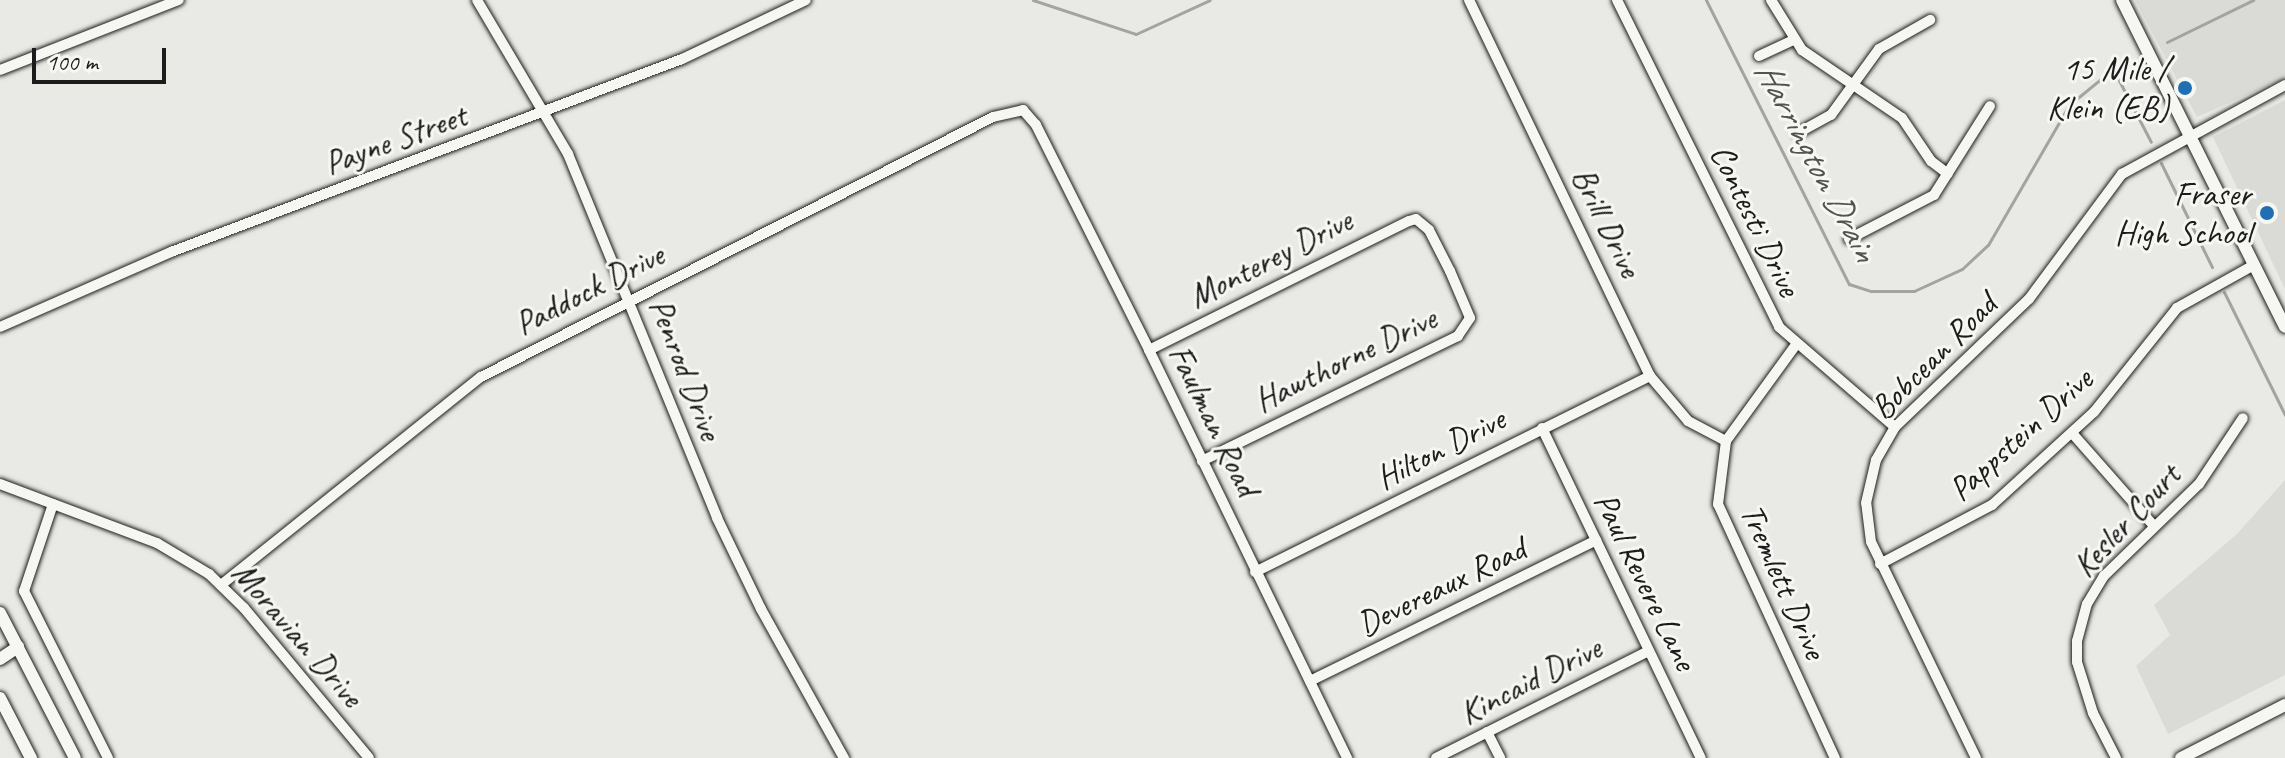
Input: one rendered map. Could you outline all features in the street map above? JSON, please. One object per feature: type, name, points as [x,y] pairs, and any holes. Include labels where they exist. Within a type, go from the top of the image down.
[{"type":"main road","points":[[2122,0],[2285,327]]},
{"type":"main road","points":[[0,613],[75,758]]},
{"type":"main road","points":[[0,659],[18,647]]},
{"type":"main road","points":[[0,698],[31,758]]},
{"type":"main road","points":[[2181,758],[2285,705]]},
{"type":"street","points":[[0,70],[179,0]]},
{"type":"street","name":"Penrod Drive","points":[[477,0],[548,113],[592,204],[717,518],[844,758]]},
{"type":"street","name":"Payne Street","points":[[0,327],[171,252],[548,113],[682,59],[806,0]]},
{"type":"street","name":"Brill Drive","points":[[1469,0],[1650,376],[1688,421],[1726,441]]},
{"type":"street","name":"Contesti Drive","points":[[1617,0],[1759,293],[1795,346],[1895,427]]},
{"type":"street","points":[[1771,0],[1793,40],[1852,86],[1902,118],[1931,161],[1948,174]]},
{"type":"street","points":[[1798,133],[1831,115],[1879,49],[1930,20]]},
{"type":"street","points":[[1759,56],[1793,40]]},
{"type":"street","name":"Bobcean Road","points":[[1976,758],[1871,542],[1866,503],[1876,460],[1895,427],[2008,323],[2115,181],[2144,158],[2285,85]]},
{"type":"street","points":[[1849,239],[1922,203],[1948,174],[1990,106]]},
{"type":"street","name":"Paddock Drive","points":[[221,585],[463,388],[629,299],[993,117],[1023,110]]},
{"type":"street","name":"Faulman Road","points":[[1023,110],[1036,125],[1149,350],[1347,758]]},
{"type":"street","name":"Monterey Drive","points":[[1149,350],[1416,219],[1429,230],[1450,271],[1468,311],[1468,325]]},
{"type":"street","name":"Pappstein Drive","points":[[1880,564],[1978,516],[2109,396],[2177,308],[2254,265]]},
{"type":"street","name":"Hawthorne Drive","points":[[1202,461],[1458,336],[1468,325]]},
{"type":"street","name":"Tremlett Drive","points":[[1795,346],[1726,441],[1717,489],[1723,520],[1835,758]]},
{"type":"street","name":"Hilton Drive","points":[[1255,572],[1650,376]]},
{"type":"street","name":"Kesler Court","points":[[2116,758],[2083,685],[2077,641],[2094,590],[2154,526],[2199,484],[2243,418]]},
{"type":"street","name":"Paul Revere Lane","points":[[1542,428],[1701,758]]},
{"type":"street","points":[[2072,433],[2154,526]]},
{"type":"street","name":"Moravian Drive","points":[[0,484],[171,550],[221,585],[369,758]]},
{"type":"street","points":[[53,504],[24,591],[108,758]]},
{"type":"street","name":"Devereaux Road","points":[[1310,681],[1596,540]]},
{"type":"street","name":"Kincaid Drive","points":[[1436,758],[1649,651]]},
{"type":"street","points":[[1487,732],[1500,758]]},
{"type":"shaded area","points":[[2135,0],[2285,0],[2285,78],[2197,117]]},
{"type":"shaded area","name":"Fraser High School","points":[[2285,100],[2285,289],[2213,137]]},
{"type":"shaded area","points":[[2285,480],[2285,675],[2168,734],[2136,666],[2170,635],[2154,605],[2237,534]]},
{"type":"waterway","name":"Harrington Drain","points":[[1033,0],[1136,34],[1210,0]]},
{"type":"waterway","name":"Harrington Drain","points":[[1706,0],[1849,284],[1871,291],[1914,291],[1962,269],[1988,245],[2069,105],[2113,69],[2151,142]]},
{"type":"waterway","points":[[2167,42],[2253,0]]},
{"type":"waterway","name":"Harrington Drain","points":[[2161,163],[2212,267]]},
{"type":"waterway","name":"Harrington Drain","points":[[2224,292],[2285,415]]},
{"type":"place","name":"15 Mile / Klein (EB)","points":[[2185,88]]},
{"type":"place","name":"Fraser High School","points":[[2267,213]]}]
